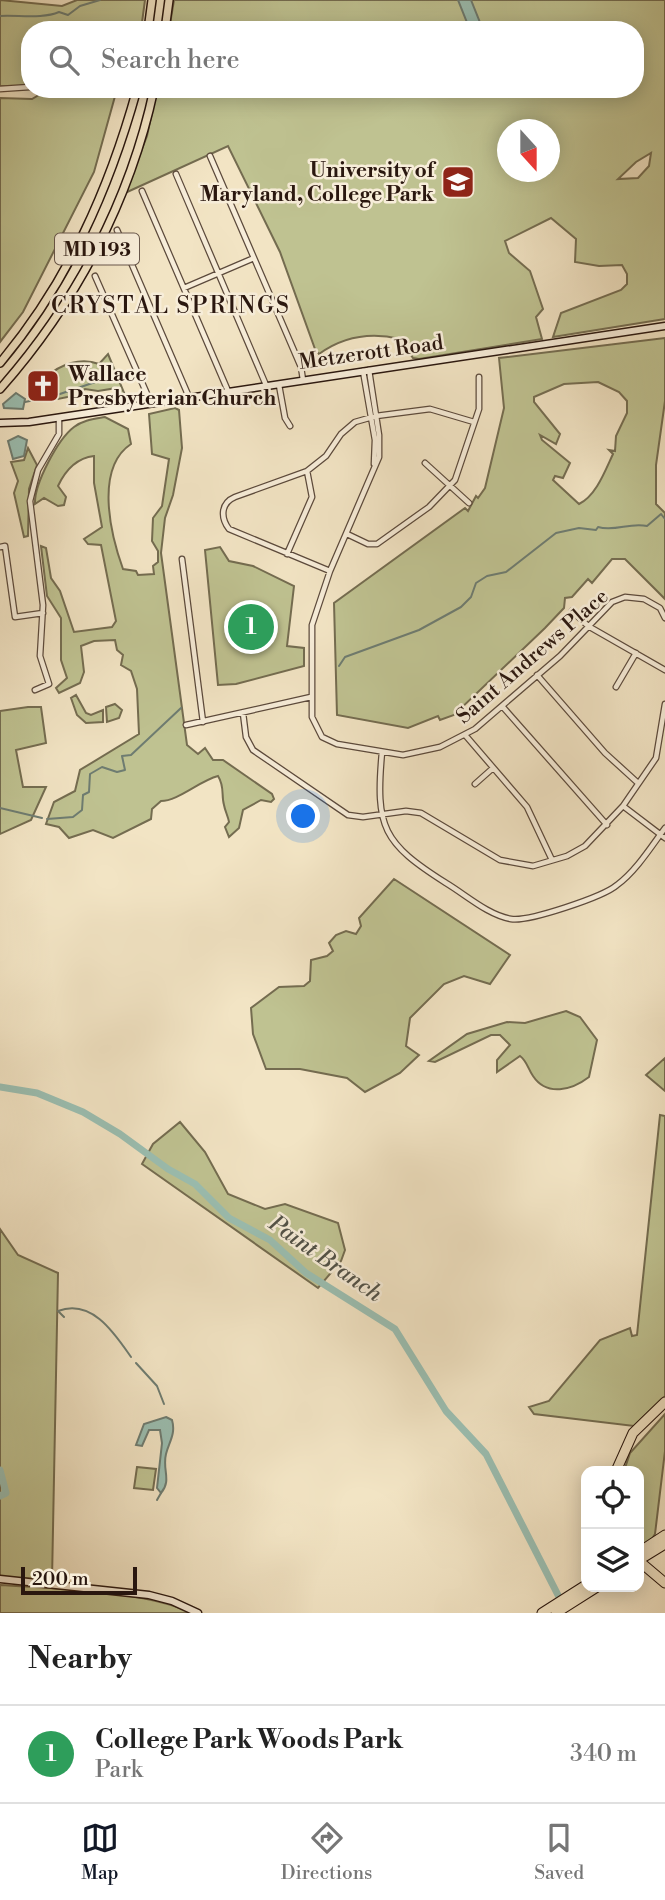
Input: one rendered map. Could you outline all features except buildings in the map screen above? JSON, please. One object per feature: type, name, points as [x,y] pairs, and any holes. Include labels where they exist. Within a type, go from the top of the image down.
[{"type":"highway","points":[[618,1466],[633,1433],[665,1402]]},
{"type":"highway","points":[[644,1549],[665,1535]]},
{"type":"highway","points":[[644,1558],[665,1544]]},
{"type":"highway","points":[[644,1566],[665,1583]]},
{"type":"highway","points":[[542,1613],[581,1588]]},
{"type":"highway","points":[[558,1612],[589,1592]]},
{"type":"main road","points":[[149,21],[152,0]]},
{"type":"main road","points":[[166,21],[169,0]]},
{"type":"main road","name":"MD 193","points":[[0,363],[49,296],[80,243],[121,149],[135,98]]},
{"type":"main road","name":"MD 193","points":[[0,389],[54,320],[96,251],[135,163],[152,98]]},
{"type":"street","points":[[0,89],[21,88]]},
{"type":"street","points":[[210,156],[303,380]]},
{"type":"street","points":[[176,174],[266,385]]},
{"type":"street","points":[[142,191],[228,391]]},
{"type":"street","points":[[117,230],[189,397]]},
{"type":"street","points":[[184,288],[254,258]]},
{"type":"street","points":[[95,276],[150,403]]},
{"type":"street","name":"Metzerott Road","points":[[0,423],[59,417],[665,326]]},
{"type":"street","name":"Saint Andrews Place","points":[[366,370],[380,452],[313,617],[312,722],[322,737],[337,744],[382,752],[416,754],[466,736],[537,675],[606,607],[625,597],[639,597],[654,603],[665,618]]},
{"type":"street","points":[[347,534],[369,544],[377,544],[450,488],[463,463],[480,404],[479,377]]},
{"type":"street","points":[[279,384],[285,418],[290,426]]},
{"type":"street","points":[[330,571],[229,529],[223,511],[230,499],[307,471],[330,451],[348,427],[374,417],[430,409],[474,422]]},
{"type":"street","points":[[35,690],[49,684],[40,656],[43,613],[30,501],[38,470],[59,434],[59,417]]},
{"type":"street","points":[[425,463],[469,503]]},
{"type":"street","points":[[287,554],[312,497],[307,471]]},
{"type":"street","points":[[0,547],[5,547],[16,617],[43,613]]},
{"type":"street","points":[[182,559],[203,722]]},
{"type":"street","points":[[572,611],[588,626],[665,670]]},
{"type":"street","points":[[615,687],[636,653]]},
{"type":"street","points":[[537,675],[605,753],[638,783]]},
{"type":"street","points":[[186,725],[311,697]]},
{"type":"street","points":[[243,713],[249,746],[343,812],[357,817],[421,813],[506,863],[527,866],[552,860],[585,846],[607,825],[657,755],[660,722],[665,704]]},
{"type":"street","points":[[502,706],[607,825]]},
{"type":"street","points":[[466,736],[533,815],[552,860]]},
{"type":"street","points":[[382,752],[380,779],[383,815],[389,836],[404,856],[494,912],[512,919],[533,916],[613,888],[663,836],[665,828]]},
{"type":"street","points":[[475,784],[493,768]]},
{"type":"street","points":[[623,806],[663,836]]},
{"type":"street","points":[[0,1579],[149,1595],[172,1601],[198,1613]]},
{"type":"green space","points":[[0,0],[62,6],[77,0],[145,0],[142,21],[21,21],[21,86],[0,86]]},
{"type":"green space","name":"University of Maryland, College Park","points":[[174,0],[665,0],[665,319],[553,337],[561,313],[621,290],[627,284],[627,274],[622,265],[599,266],[575,262],[576,239],[551,218],[505,241],[509,253],[530,271],[543,309],[536,317],[542,339],[419,359],[413,358],[400,339],[368,336],[348,339],[319,354],[280,252],[228,146],[125,193],[147,136],[155,98],[644,98],[644,21],[170,21]],"holes":[[[651,153],[649,166],[638,178],[618,179],[636,162]]]},
{"type":"green space","points":[[0,98],[115,98],[94,172],[23,312],[0,342]]},
{"type":"green space","points":[[665,338],[665,401],[656,465],[656,504],[665,513],[665,599],[625,559],[612,559],[592,583],[588,579],[572,597],[565,598],[564,608],[454,715],[440,720],[438,716],[408,728],[337,715],[334,603],[465,508],[468,511],[476,496],[478,498],[485,488],[504,408],[499,358]],"holes":[[[598,382],[619,392],[627,401],[627,413],[616,436],[615,451],[609,450],[613,454],[599,482],[579,504],[553,480],[555,476],[563,478],[570,463],[542,440],[540,435],[556,444],[560,434],[534,402],[534,397],[564,384]]]},
{"type":"green space","points":[[108,354],[127,400],[120,399],[117,388],[98,391],[85,389],[77,395],[58,399],[46,385],[47,377],[64,365],[85,361],[99,364]]},
{"type":"green space","points":[[175,408],[179,410],[182,448],[173,495],[165,518],[161,553],[187,745],[198,754],[205,748],[213,760],[223,760],[272,794],[274,799],[271,802],[261,800],[243,810],[239,828],[229,837],[225,827],[229,822],[218,776],[174,798],[161,801],[152,809],[151,819],[113,838],[93,830],[69,838],[59,827],[46,824],[54,802],[75,791],[80,770],[139,734],[137,689],[131,671],[121,665],[123,655],[117,650],[115,640],[94,641],[81,646],[84,672],[80,683],[59,693],[56,688],[67,678],[61,660],[61,618],[47,596],[41,546],[46,548],[51,578],[60,591],[74,632],[112,627],[116,621],[101,545],[88,544],[84,539],[102,527],[94,483],[94,456],[77,462],[61,480],[58,486],[66,497],[64,505],[58,506],[44,498],[35,504],[38,485],[61,441],[74,427],[85,421],[105,417],[128,429],[131,444],[120,455],[109,485],[110,520],[123,569],[136,571],[138,575],[154,574],[153,566],[158,562],[158,551],[152,541],[153,518],[162,506],[169,459],[152,454],[149,414]]},
{"type":"green space","points":[[28,448],[37,465],[29,489],[28,536],[24,537],[14,493],[18,481],[11,462],[24,460]]},
{"type":"green space","points":[[220,547],[229,561],[253,566],[294,586],[287,646],[304,648],[304,666],[236,684],[218,685],[205,550]]},
{"type":"green space","points":[[76,695],[86,713],[91,715],[103,710],[103,722],[86,723],[77,715],[71,698]]},
{"type":"green space","points":[[115,704],[122,710],[119,718],[107,722],[106,707]]},
{"type":"green space","points":[[41,707],[46,743],[16,750],[23,787],[46,787],[31,820],[0,834],[0,711]]},
{"type":"green space","points":[[394,879],[510,955],[490,984],[464,976],[444,984],[410,1018],[406,1046],[419,1055],[400,1073],[365,1092],[347,1078],[300,1069],[266,1069],[253,1034],[251,1008],[279,987],[304,986],[310,981],[311,960],[327,956],[333,951],[329,943],[336,935],[346,931],[356,934],[361,926],[359,918]]},
{"type":"green space","points":[[566,1011],[580,1017],[597,1040],[589,1077],[568,1088],[552,1089],[539,1083],[520,1056],[497,1072],[497,1060],[510,1045],[500,1035],[491,1035],[435,1062],[429,1061],[467,1034],[507,1022],[525,1023]]},
{"type":"green space","points":[[665,1058],[665,1091],[646,1075]]},
{"type":"green space","points":[[660,1115],[665,1116],[665,1396],[634,1426],[534,1414],[529,1407],[549,1401],[600,1340],[630,1328],[632,1336],[637,1335]]},
{"type":"green space","points":[[180,1122],[205,1152],[228,1194],[265,1209],[285,1204],[338,1223],[345,1250],[341,1261],[318,1288],[142,1164],[153,1144]]},
{"type":"green space","points":[[0,1229],[18,1255],[58,1273],[52,1580],[0,1577]]},
{"type":"green space","points":[[665,1414],[665,1451],[655,1534],[644,1545],[644,1466],[626,1466],[630,1453]]},
{"type":"green space","points":[[137,1467],[156,1469],[153,1490],[134,1488]]},
{"type":"green space","points":[[0,1585],[124,1595],[172,1605],[192,1613],[0,1613]]},
{"type":"water","points":[[458,0],[471,0],[479,21],[466,21]]},
{"type":"water","points":[[16,393],[25,399],[23,409],[4,408],[3,404]]},
{"type":"water","points":[[18,436],[27,440],[24,456],[13,459],[8,441]]},
{"type":"water","points":[[166,1417],[172,1420],[173,1430],[165,1460],[166,1484],[161,1493],[157,1488],[162,1443],[160,1430],[149,1430],[142,1446],[136,1445],[144,1424]]},
{"type":"waterway","points":[[0,16],[38,16],[59,12],[68,15],[80,6],[100,0]]},
{"type":"waterway","points":[[25,402],[54,396],[125,372]]},
{"type":"waterway","points":[[339,666],[345,657],[419,630],[461,607],[471,597],[476,583],[487,576],[506,572],[556,533],[579,528],[596,530],[598,527],[647,526],[661,514],[665,519]]},
{"type":"waterway","points":[[47,819],[73,817],[82,810],[83,795],[89,792],[90,774],[102,767],[117,772],[125,770],[122,756],[131,755],[181,708]]},
{"type":"waterway","points":[[0,808],[42,818]]},
{"type":"waterway","name":"Paint Branch","points":[[0,1087],[37,1093],[83,1112],[120,1134],[168,1169],[195,1184],[229,1218],[270,1240],[306,1273],[395,1329],[446,1411],[486,1454],[559,1597]]},
{"type":"waterway","points":[[64,1317],[58,1311],[70,1308],[92,1314],[110,1329],[131,1357]]},
{"type":"waterway","points":[[136,1363],[157,1386],[164,1404]]},
{"type":"waterway","points":[[0,1470],[6,1493],[0,1496]]},
{"type":"waterway","points":[[157,1500],[161,1493]]},
{"type":"place","name":"University of Maryland, College Park","points":[[458,182]]},
{"type":"place","name":"Wallace Presbyterian Church","points":[[43,386]]},
{"type":"place","name":"College Park Woods Park","points":[[251,627]]},
{"type":"district","name":"CRYSTAL SPRINGS","points":[[171,305]]}]
